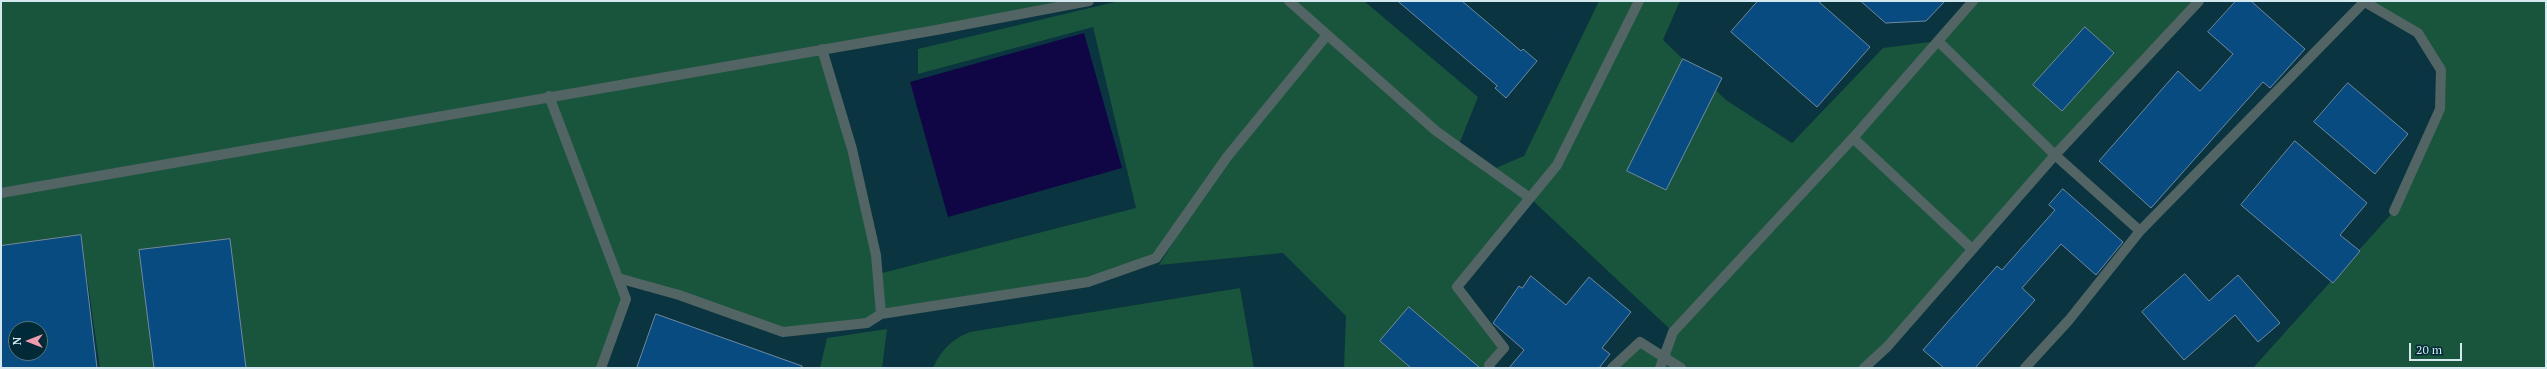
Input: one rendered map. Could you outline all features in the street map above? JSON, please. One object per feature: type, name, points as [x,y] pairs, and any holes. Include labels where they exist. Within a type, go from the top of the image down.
[{"type":"lane","points":[[1,192],[549,96],[822,50],[1089,1]]},
{"type":"lane","points":[[1290,1],[1436,131],[1530,198]]},
{"type":"lane","points":[[1490,368],[1489,365],[1504,348],[1457,287],[1557,165],[1639,1]]},
{"type":"lane","points":[[1660,368],[1673,332],[1853,138],[1973,1]]},
{"type":"lane","points":[[1864,368],[1887,347],[2055,155],[2199,1]]},
{"type":"lane","points":[[2025,368],[2069,320],[2140,231],[2364,2],[2418,33],[2441,70],[2440,109],[2394,211]]},
{"type":"lane","points":[[618,278],[679,295],[783,332],[867,323],[881,314],[1088,282],[1156,258],[1227,157],[1327,35]]},
{"type":"lane","points":[[1938,41],[2055,155],[2140,231]]},
{"type":"lane","points":[[822,50],[852,149],[876,255],[881,314]]},
{"type":"lane","points":[[549,96],[626,299],[601,368]]},
{"type":"lane","points":[[1853,138],[1972,249]]},
{"type":"lane","points":[[1612,368],[1640,342],[1681,368]]},
{"type":"green space","points":[[1,1],[1081,1],[822,50],[878,274],[1136,208],[1093,27],[918,74],[918,49],[1119,1],[1364,1],[1478,97],[1458,147],[1491,170],[1524,156],[1599,1],[1680,1],[1663,40],[1726,100],[1792,143],[1883,48],[1938,41],[1973,1],[2199,1],[1864,368],[1612,368],[1640,342],[1664,356],[1673,332],[1530,198],[1457,287],[1504,348],[1490,368],[1344,368],[1346,316],[1283,253],[1159,265],[1221,166],[1156,258],[1088,282],[881,314],[867,323],[783,332],[619,278],[626,299],[601,368],[100,368],[81,235],[1,246]]},
{"type":"green space","points":[[2365,1],[2546,1],[2546,368],[2253,368],[2394,211],[2440,109],[2441,70],[2418,33]]},
{"type":"green space","points":[[1240,288],[1254,368],[933,368],[943,351],[952,342],[970,332]]},
{"type":"green space","points":[[887,329],[882,368],[820,368],[827,338]]},
{"type":"shaded area","points":[[1084,33],[1122,168],[948,217],[910,82]]},
{"type":"building","points":[[1398,1],[1462,1],[1521,51],[1523,49],[1537,61],[1506,98],[1495,88],[1497,86]]},
{"type":"building","points":[[1758,1],[1818,1],[1870,47],[1817,107],[1731,32]]},
{"type":"building","points":[[1861,1],[1945,1],[1926,21],[1886,23]]},
{"type":"building","points":[[2236,1],[2251,1],[2305,49],[2270,88],[2263,82],[2151,208],[2099,161],[2178,71],[2200,91],[2233,54],[2208,32]]},
{"type":"building","points":[[2085,27],[2114,53],[2062,111],[2033,85]]},
{"type":"building","points":[[1683,59],[1722,78],[1666,190],[1627,171]]},
{"type":"building","points":[[2348,83],[2408,134],[2375,174],[2314,122]]},
{"type":"building","points":[[2295,141],[2367,203],[2340,235],[2360,251],[2333,283],[2241,205]]},
{"type":"building","points":[[2063,189],[2123,242],[2096,275],[2061,244],[2022,288],[2035,300],[1975,368],[1944,368],[1923,350],[1997,266],[2002,270],[2055,210],[2049,205]]},
{"type":"building","points":[[81,235],[97,368],[1,368],[1,246]]},
{"type":"building","points":[[230,239],[246,368],[154,368],[139,250]]},
{"type":"building","points":[[2185,274],[2209,301],[2238,275],[2280,323],[2258,342],[2235,315],[2184,360],[2142,312]]},
{"type":"building","points":[[1531,276],[1566,305],[1589,277],[1631,312],[1602,348],[1610,354],[1599,368],[1509,368],[1524,350],[1493,323],[1519,286],[1522,288]]},
{"type":"building","points":[[1409,307],[1480,368],[1411,368],[1380,341]]},
{"type":"building","points":[[656,314],[802,366],[802,368],[637,368]]}]
